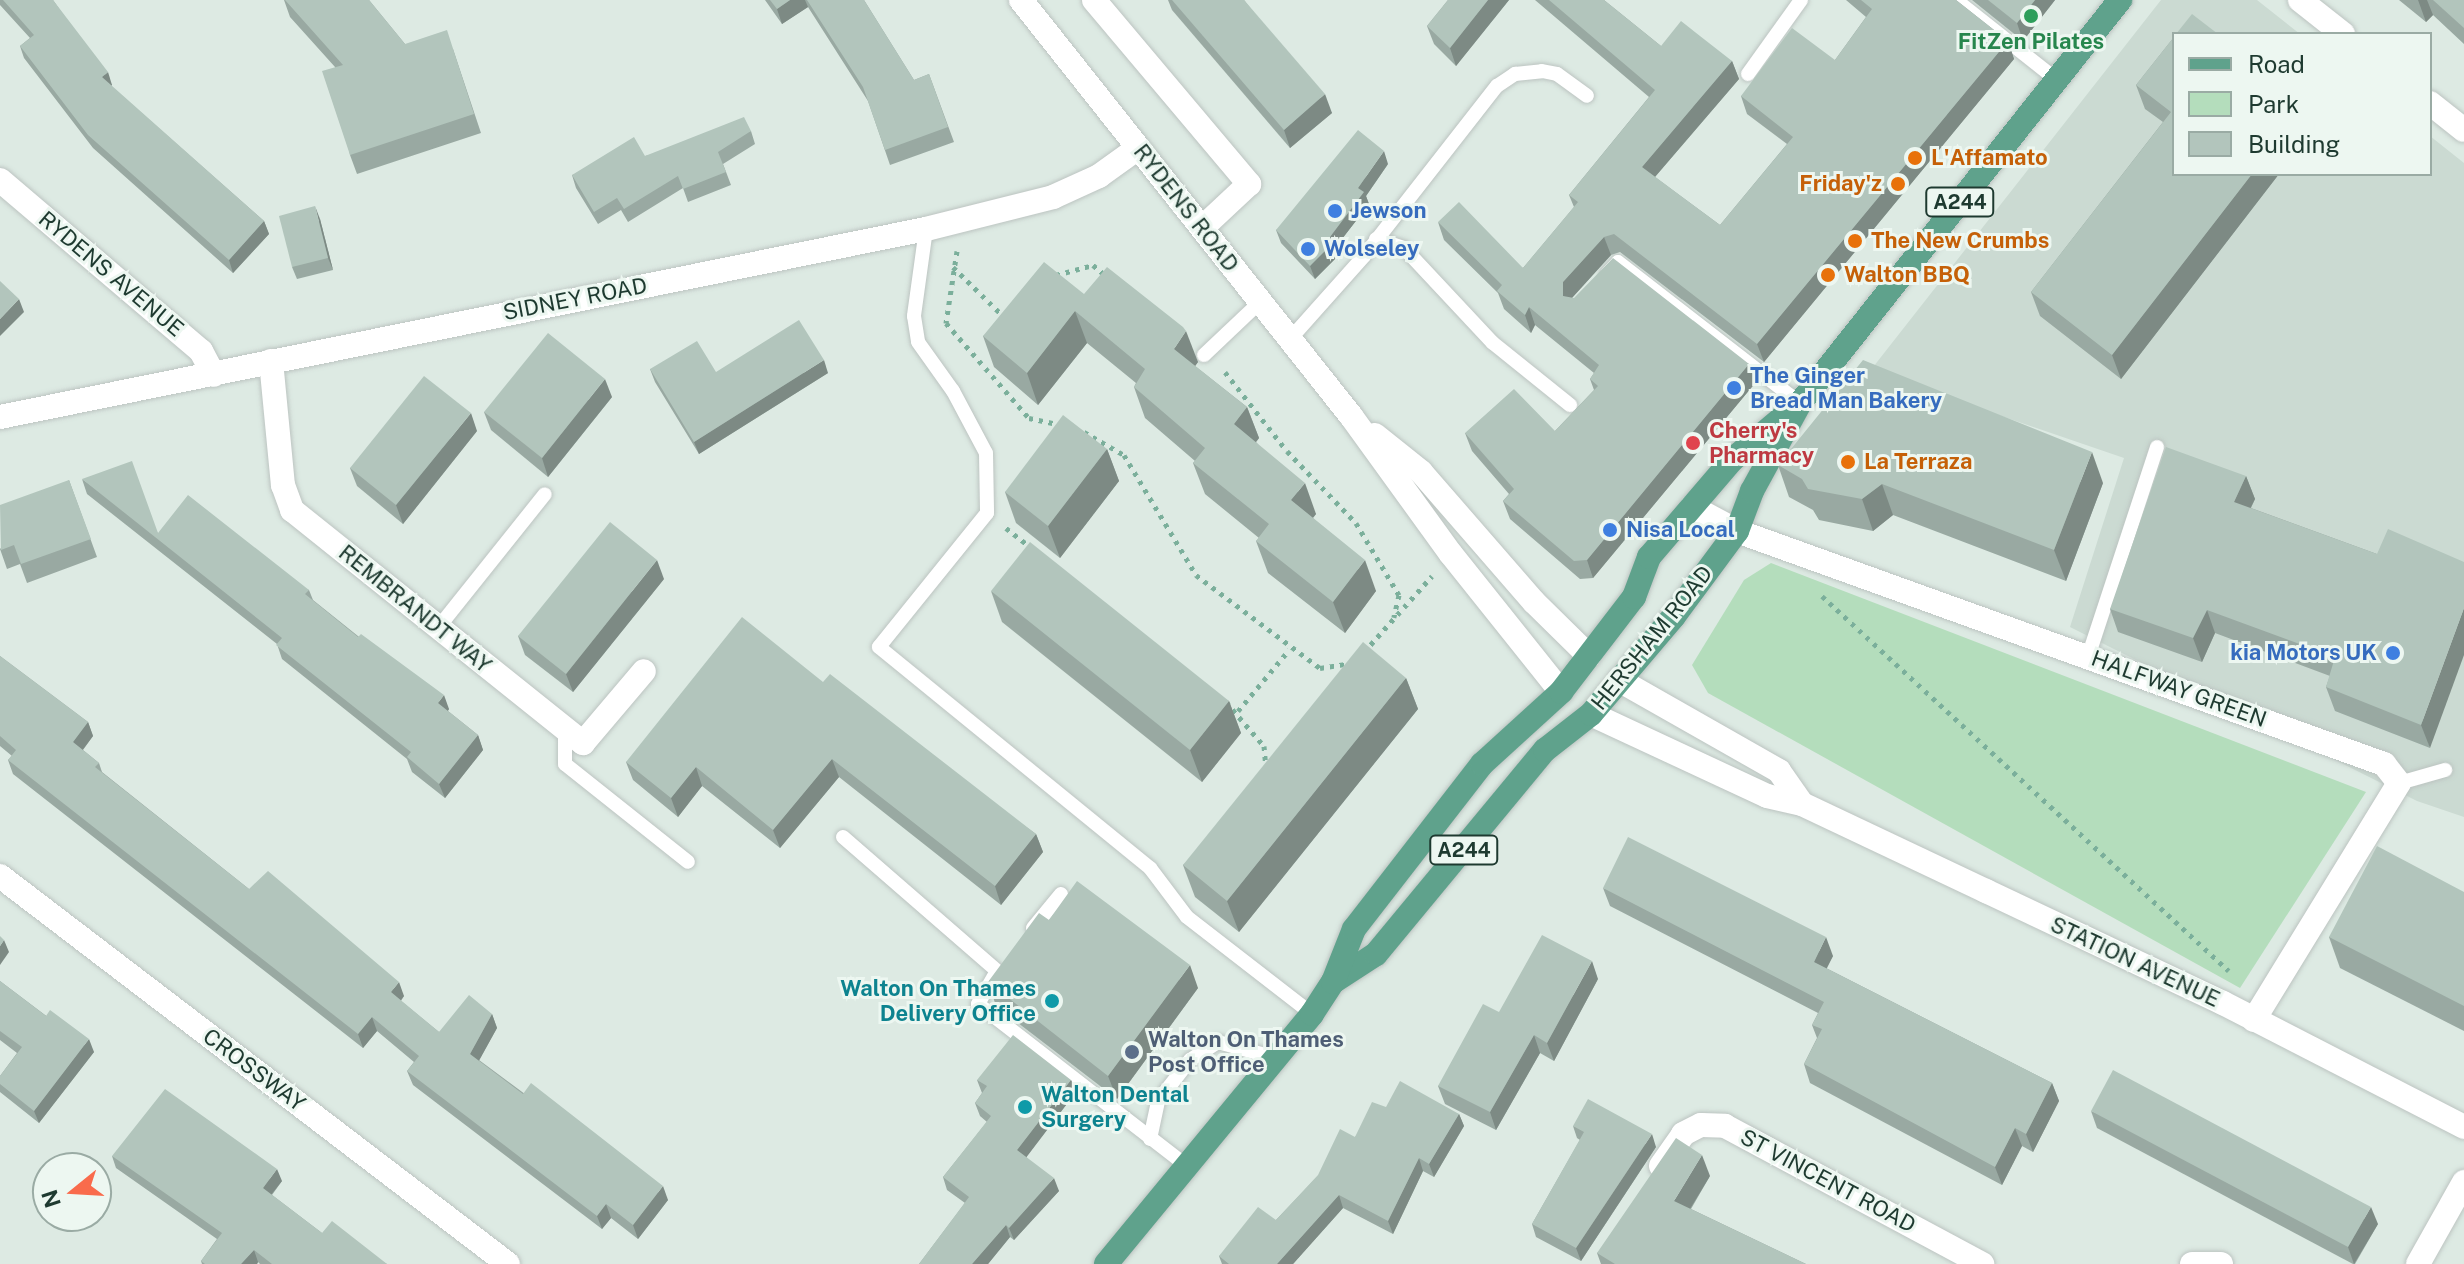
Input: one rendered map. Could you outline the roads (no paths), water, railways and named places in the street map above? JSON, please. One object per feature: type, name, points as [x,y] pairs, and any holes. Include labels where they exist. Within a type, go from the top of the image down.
[{"type":"main road","name":"HERSHAM ROAD","points":[[1333,982],[1376,954],[1545,750],[1591,714],[1619,680],[1737,531],[1752,491],[1800,403],[2120,0]]},
{"type":"main road","name":"HERSHAM ROAD","points":[[1106,1264],[1312,1014],[1333,982],[1354,929],[1482,764],[1561,692],[1634,597],[1649,557],[1732,460],[1800,403]]},
{"type":"main road","points":[[1589,656],[1619,680]]},
{"type":"main road","points":[[1561,692],[1591,714]]},
{"type":"street","name":"RYDENS ROAD","points":[[1021,0],[1291,338],[1451,554],[1561,692]]},
{"type":"street","points":[[1094,0],[1249,184],[1202,228]]},
{"type":"street","points":[[2300,0],[2340,32]]},
{"type":"street","points":[[2432,105],[2464,130]]},
{"type":"street","name":"SIDNEY ROAD","points":[[0,417],[926,229],[1053,197],[1099,176],[1138,148]]},
{"type":"street","name":"RYDENS AVENUE","points":[[0,180],[201,351],[214,375]]},
{"type":"street","name":"REMBRANDT WAY","points":[[271,361],[283,485],[292,510],[565,731]]},
{"type":"street","name":"RYDENS ROAD","points":[[1351,416],[1421,472],[1534,602],[1589,656]]},
{"type":"street","name":"HALFWAY GREEN","points":[[1692,507],[1737,531],[2384,764],[2399,783]]},
{"type":"street","points":[[565,731],[583,743],[644,671]]},
{"type":"street","name":"STATION AVENUE","points":[[1619,680],[1779,771],[1802,804]]},
{"type":"street","name":"STATION AVENUE","points":[[1591,714],[1767,796],[1802,804],[2223,1003],[2464,1127]]},
{"type":"street","points":[[2254,1020],[2399,783]]},
{"type":"street","name":"CROSSWAY","points":[[0,876],[508,1264]]},
{"type":"street","name":"ST VINCENT ROAD","points":[[1648,1186],[1683,1134],[1701,1125],[1725,1126],[1982,1264]]},
{"type":"street","points":[[2418,1264],[2464,1182]]},
{"type":"street","points":[[2192,1264],[2221,1264]]},
{"type":"lane","points":[[1748,74],[1801,0]]},
{"type":"lane","points":[[1956,0],[2057,80]]},
{"type":"lane","points":[[1291,338],[1505,80],[1542,71],[1557,74],[1587,96]]},
{"type":"lane","points":[[926,229],[914,316],[918,342],[953,391],[986,453],[987,513],[879,647],[1150,868],[1187,917],[1312,1014]]},
{"type":"lane","points":[[1376,239],[1404,248],[1493,343],[1570,405]]},
{"type":"lane","points":[[1597,284],[1618,262],[1800,403]]},
{"type":"lane","points":[[1204,355],[1260,302]]},
{"type":"lane","points":[[2088,657],[2157,447]]},
{"type":"lane","points":[[438,628],[545,494]]},
{"type":"lane","points":[[565,731],[565,764],[688,862]]},
{"type":"lane","points":[[2399,783],[2445,770]]},
{"type":"lane","points":[[843,837],[1002,966],[978,1004],[1187,1166]]},
{"type":"lane","points":[[1024,938],[1061,894]]},
{"type":"lane","points":[[1150,1139],[1158,1101],[1190,1060],[1218,1042],[1276,1058]]},
{"type":"place","name":"FitZen Pilates","points":[[2031,16]]},
{"type":"place","name":"L'Affamato","points":[[1915,158]]},
{"type":"place","name":"Friday'z","points":[[1898,184]]},
{"type":"place","name":"Jewson","points":[[1335,211]]},
{"type":"place","name":"The New Crumbs","points":[[1855,241]]},
{"type":"place","name":"Wolseley","points":[[1308,249]]},
{"type":"place","name":"Walton BBQ","points":[[1828,275]]},
{"type":"place","name":"The Ginger Bread Man Bakery","points":[[1734,388]]},
{"type":"place","name":"Cherry's Pharmacy","points":[[1693,443]]},
{"type":"place","name":"La Terraza","points":[[1848,462]]},
{"type":"place","name":"Nisa Local","points":[[1610,530]]},
{"type":"place","name":"kia Motors UK","points":[[2393,653]]},
{"type":"place","name":"Walton On Thames Delivery Office","points":[[1052,1001]]},
{"type":"place","name":"Walton On Thames Post Office","points":[[1132,1052]]},
{"type":"place","name":"Walton Dental Surgery","points":[[1025,1107]]}]
